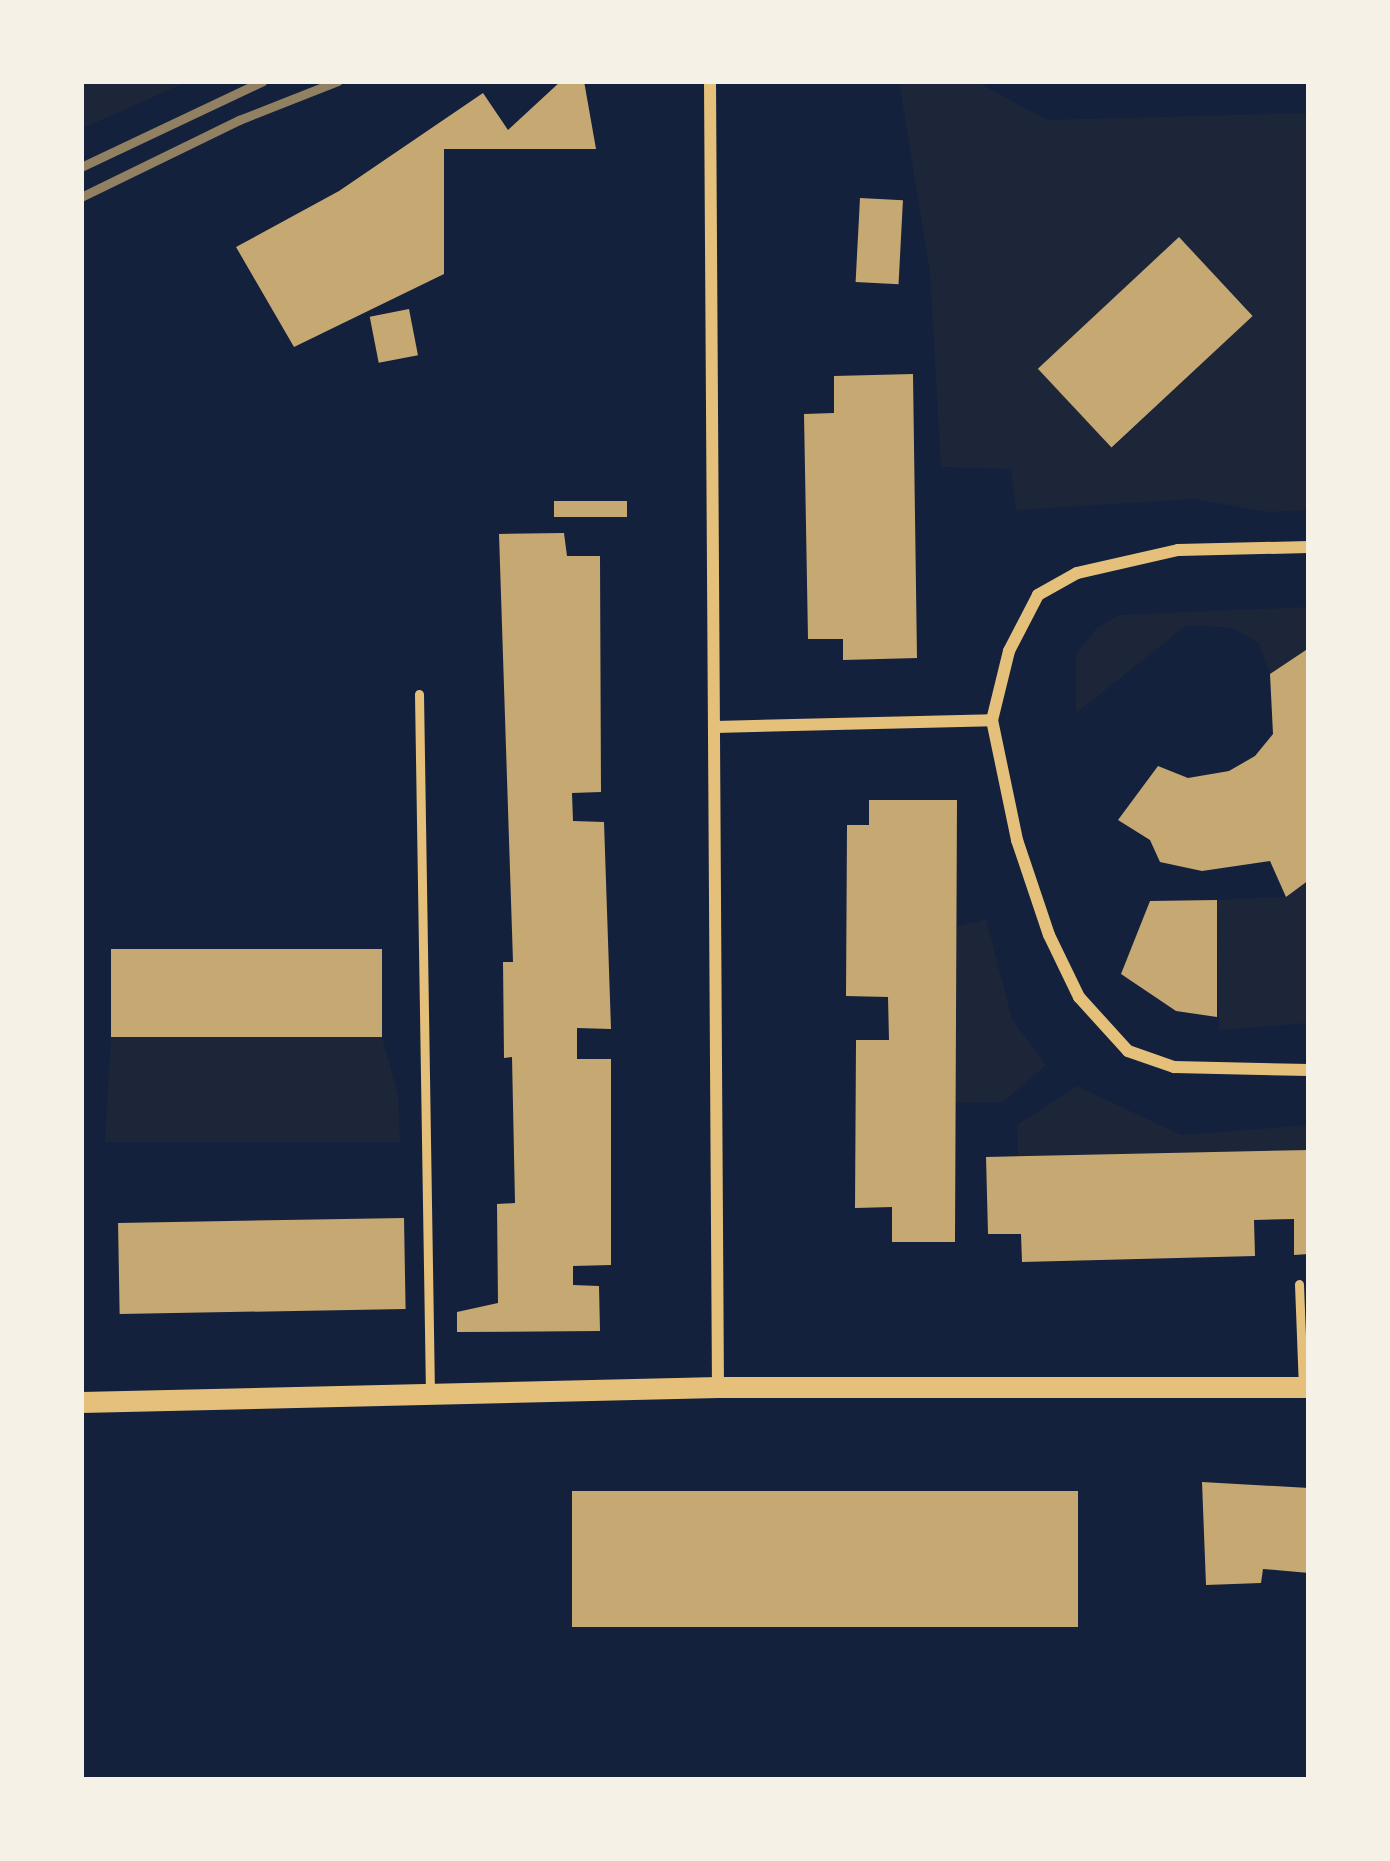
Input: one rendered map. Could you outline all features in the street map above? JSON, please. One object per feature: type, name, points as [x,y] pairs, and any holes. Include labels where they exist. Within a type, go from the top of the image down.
[{"type":"street","points":[[710,81],[718,1387]]},
{"type":"street","points":[[1309,547],[1178,550],[1077,573],[1038,595],[1009,650],[992,720],[1017,840],[1049,935],[1079,997],[1128,1052],[1174,1067],[1309,1070]]},
{"type":"street","points":[[715,727],[992,720]]},
{"type":"street","points":[[81,1402],[718,1387],[1306,1387]]},
{"type":"lane","points":[[419,694],[430,1394]]},
{"type":"lane","points":[[1299,1284],[1306,1387]]},
{"type":"shaded area","points":[[81,81],[189,81],[81,129]]},
{"type":"shaded area","points":[[899,81],[977,82],[1047,120],[1309,113],[1309,510],[1269,512],[1194,499],[1016,510],[1011,469],[941,467],[930,272]],"holes":[[[1179,237],[1253,315],[1113,448],[1039,370]]]},
{"type":"shaded area","points":[[1309,607],[1309,648],[1270,674],[1259,643],[1232,628],[1187,625],[1076,713],[1076,655],[1096,629],[1118,615]]},
{"type":"shaded area","points":[[1309,880],[1309,1023],[1219,1030],[1217,900],[1286,897]]},
{"type":"shaded area","points":[[986,919],[1012,1019],[1046,1065],[1003,1102],[956,1103],[956,927]]},
{"type":"shaded area","points":[[111,1037],[382,1037],[398,1094],[400,1142],[105,1142]]},
{"type":"shaded area","points":[[1077,1086],[1181,1135],[1309,1125],[1309,1150],[1018,1156],[1017,1125]]},
{"type":"building","points":[[561,81],[584,81],[596,149],[444,149],[444,274],[294,347],[236,247],[339,191],[483,93],[508,130]]},
{"type":"building","points":[[860,198],[903,200],[899,284],[856,282]]},
{"type":"building","points":[[1179,237],[1253,316],[1112,448],[1038,369]]},
{"type":"building","points":[[409,309],[418,355],[379,363],[370,317]]},
{"type":"building","points":[[913,374],[917,658],[843,660],[843,639],[808,639],[804,414],[834,413],[834,376]]},
{"type":"building","points":[[554,501],[627,501],[627,517],[554,517]]},
{"type":"building","points":[[564,533],[567,556],[600,556],[601,792],[572,793],[573,821],[604,822],[611,1029],[577,1028],[577,1059],[611,1059],[611,1265],[573,1266],[573,1285],[599,1286],[600,1331],[457,1332],[457,1312],[498,1303],[497,1204],[515,1203],[512,1057],[504,1058],[503,962],[513,962],[499,534]]},
{"type":"building","points":[[1309,648],[1309,880],[1286,897],[1270,861],[1202,871],[1160,862],[1150,840],[1118,820],[1158,766],[1188,778],[1229,771],[1255,756],[1273,734],[1270,674]]},
{"type":"building","points":[[869,800],[957,800],[955,1242],[892,1242],[892,1207],[855,1208],[856,1040],[889,1040],[888,997],[846,996],[847,825],[869,825]]},
{"type":"building","points":[[1217,900],[1217,1017],[1176,1011],[1121,974],[1150,901]]},
{"type":"building","points":[[111,949],[382,949],[382,1037],[111,1037]]},
{"type":"building","points":[[1309,1150],[1309,1254],[1294,1255],[1294,1219],[1254,1220],[1255,1256],[1022,1262],[1021,1234],[988,1234],[986,1157]]},
{"type":"building","points":[[404,1218],[406,1309],[120,1314],[118,1223]]},
{"type":"building","points":[[1202,1482],[1309,1488],[1309,1573],[1263,1569],[1261,1583],[1206,1585]]},
{"type":"building","points":[[572,1491],[1078,1491],[1078,1627],[572,1627]]},
{"type":"railway","points":[[81,167],[263,81]]},
{"type":"railway","points":[[81,197],[239,120],[338,81]]}]
